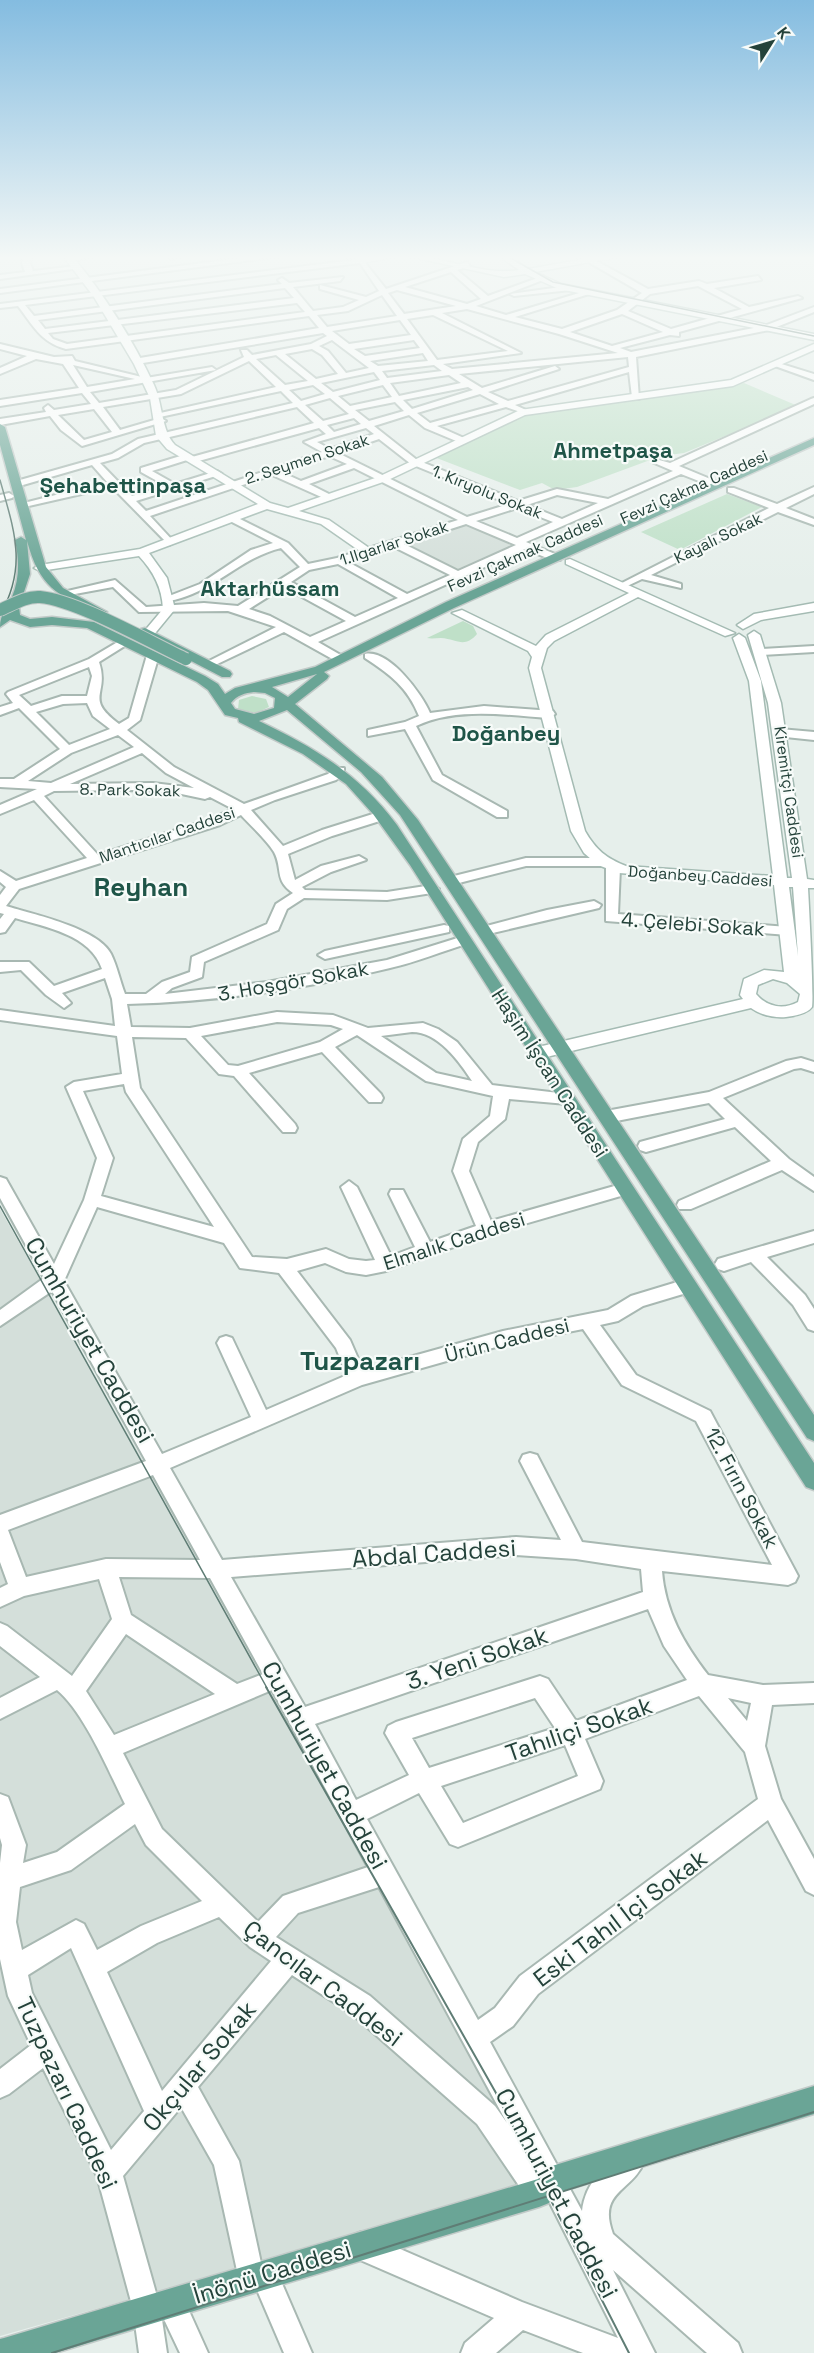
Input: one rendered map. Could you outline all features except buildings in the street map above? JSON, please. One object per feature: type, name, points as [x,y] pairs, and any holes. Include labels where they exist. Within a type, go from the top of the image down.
[{"type":"main road","points":[[0,425],[23,506],[33,562],[16,604],[14,617],[30,623],[52,621],[90,625],[213,687],[230,712],[237,716],[255,718],[270,695]]},
{"type":"main road","name":"Fevzi Çakmak Caddesi","points":[[270,695],[298,678],[450,605],[814,441]]},
{"type":"main road","name":"Fevzi Çakma Caddesi","points":[[460,612],[814,454]]},
{"type":"main road","points":[[0,463],[4,497],[33,562],[64,593],[82,604],[211,664],[226,674]]},
{"type":"main road","points":[[0,623],[16,604],[33,594],[50,594],[82,604]]},
{"type":"main road","points":[[0,610],[25,599],[38,597],[62,601],[270,695]]},
{"type":"main road","name":"Fevzi Çakmak Caddesi","points":[[270,695],[319,678],[460,612]]},
{"type":"main road","points":[[319,678],[304,700],[305,710],[322,731]]},
{"type":"main road","points":[[225,703],[232,694],[270,695]]},
{"type":"main road","name":"Haşim İşcan Caddesi","points":[[270,695],[322,731],[389,792],[451,880],[814,1432]]},
{"type":"main road","name":"Haşim İşcan Caddesi","points":[[237,716],[303,748],[340,771],[365,795],[381,816],[432,889],[814,1481]]},
{"type":"main road","points":[[303,748],[295,741],[294,737],[298,733],[310,730],[322,731]]},
{"type":"main road","name":"İnönü Caddesi","points":[[4,2353],[72,2342],[159,2306],[360,2246],[814,2100]]},
{"type":"street","points":[[69,366],[84,391],[119,434]]},
{"type":"street","points":[[91,366],[124,372],[147,381]]},
{"type":"street","points":[[139,366],[156,397],[161,418],[161,436],[171,447],[266,505],[325,522],[368,552]]},
{"type":"street","points":[[257,366],[332,435]]},
{"type":"street","name":"1. Kıryolu Sokak","points":[[295,366],[414,462],[561,522]]},
{"type":"street","points":[[335,366],[343,375]]},
{"type":"street","points":[[372,366],[387,381],[398,400],[410,412],[428,426],[461,441]]},
{"type":"street","points":[[40,398],[53,415],[82,443],[119,434],[161,418],[315,381],[399,366]]},
{"type":"street","points":[[440,366],[482,392],[523,412]]},
{"type":"street","points":[[16,484],[95,463],[115,456],[141,441],[298,405],[387,381],[518,366]]},
{"type":"street","points":[[556,558],[465,520],[309,442],[566,366]]},
{"type":"street","points":[[632,366],[636,397]]},
{"type":"street","points":[[289,511],[382,479],[523,412],[733,382],[773,366]]},
{"type":"street","points":[[783,366],[814,377]]},
{"type":"street","points":[[0,403],[231,367]]},
{"type":"street","points":[[0,425],[178,392],[231,367]]},
{"type":"street","points":[[428,426],[632,369]]},
{"type":"street","points":[[174,487],[144,470],[320,425],[352,412],[468,384]]},
{"type":"street","points":[[669,467],[814,401]]},
{"type":"street","points":[[251,416],[260,423]]},
{"type":"street","points":[[269,430],[277,436]]},
{"type":"street","name":"2. Seymen Sokak","points":[[144,515],[232,483],[274,472],[381,435]]},
{"type":"street","points":[[654,460],[717,485]]},
{"type":"street","points":[[95,463],[169,542]]},
{"type":"street","points":[[301,484],[354,465]]},
{"type":"street","points":[[308,642],[458,575],[561,522],[680,471]]},
{"type":"street","points":[[274,472],[328,497]]},
{"type":"street","points":[[130,500],[217,474]]},
{"type":"street","points":[[23,506],[114,483]]},
{"type":"street","points":[[730,490],[814,522]]},
{"type":"street","name":"Kayalı Sokak","points":[[638,582],[814,490]]},
{"type":"street","name":"1.Ilgarlar Sokak","points":[[240,610],[306,568],[339,561],[557,492],[608,502]]},
{"type":"street","points":[[33,562],[142,552],[266,505]]},
{"type":"street","points":[[232,518],[282,544],[306,568]]},
{"type":"street","points":[[395,543],[458,575]]},
{"type":"street","points":[[64,593],[115,582],[143,610],[169,604],[205,586],[253,553],[282,544]]},
{"type":"street","points":[[142,552],[155,566],[169,604]]},
{"type":"street","points":[[582,556],[737,630],[758,617],[814,607]]},
{"type":"street","points":[[339,561],[406,598]]},
{"type":"street","points":[[570,562],[623,585],[638,582],[677,586]]},
{"type":"street","points":[[283,582],[355,621]]},
{"type":"street","points":[[460,612],[539,652],[559,633],[638,582]]},
{"type":"street","points":[[169,604],[240,610],[283,628],[340,659]]},
{"type":"street","points":[[148,634],[169,604]]},
{"type":"street","points":[[211,664],[283,628]]},
{"type":"street","name":"Kiremitçi Caddesi","points":[[737,630],[754,635],[762,652],[773,692],[808,884],[805,988]]},
{"type":"street","name":"Kiremitçi Caddesi","points":[[737,630],[756,681],[788,931],[805,988]]},
{"type":"street","points":[[67,750],[12,694],[93,661],[125,642]]},
{"type":"street","points":[[762,652],[814,649]]},
{"type":"street","name":"Doğanbey Caddesi","points":[[539,652],[536,676],[549,714],[578,831],[589,850],[608,865],[649,873],[808,884]]},
{"type":"street","points":[[18,782],[67,750],[119,730],[134,720],[153,655]]},
{"type":"street","points":[[369,656],[384,665],[417,693],[426,717]]},
{"type":"street","points":[[93,661],[98,676],[92,699],[97,713],[170,770],[243,809],[281,852],[286,879],[296,890],[387,896],[432,889]]},
{"type":"street","points":[[0,711],[62,700],[92,699]]},
{"type":"street","points":[[372,733],[409,725],[426,717],[484,710],[549,714]]},
{"type":"street","points":[[409,725],[437,777],[502,814]]},
{"type":"street","points":[[780,733],[814,736]]},
{"type":"street","points":[[0,810],[143,748]]},
{"type":"street","name":"Mantıcılar Caddesi","points":[[14,886],[215,822],[340,771]]},
{"type":"street","name":"8. Park Sokak","points":[[0,783],[18,782],[50,787],[173,789],[200,792],[243,809]]},
{"type":"street","points":[[35,794],[96,860]]},
{"type":"street","points":[[281,852],[327,833],[381,816]]},
{"type":"street","points":[[149,999],[167,985],[197,974],[197,960],[273,927],[281,907],[296,890],[326,869],[359,860]]},
{"type":"street","points":[[451,880],[526,862],[608,865]]},
{"type":"street","name":"4. Çelebi Sokak","points":[[608,865],[611,918],[788,931]]},
{"type":"street","points":[[0,875],[14,886],[4,909],[0,929]]},
{"type":"street","name":"4. Çelebi Sokak","points":[[484,931],[547,914],[594,905]]},
{"type":"street","points":[[4,909],[62,927],[85,939],[104,954],[119,999],[132,1088],[157,1130],[230,1238]]},
{"type":"street","points":[[325,955],[444,929]]},
{"type":"street","name":"3. Hoşgör Sokak","points":[[119,999],[186,998],[322,977],[389,964],[464,939]]},
{"type":"street","points":[[2,962],[24,965],[64,1003]]},
{"type":"street","points":[[51,992],[110,971]]},
{"type":"street","points":[[535,1049],[751,999],[770,1011],[790,1012],[805,1005],[805,988],[774,974],[756,978],[750,983],[751,999]]},
{"type":"street","points":[[0,1015],[124,1032],[190,1033],[277,1017],[333,1020],[362,1031],[431,1077],[494,1091],[567,1099]]},
{"type":"street","points":[[190,1033],[224,1070],[238,1071],[325,1046],[362,1031],[422,1028],[444,1040],[494,1091],[497,1119],[471,1139],[462,1171],[486,1229]]},
{"type":"street","points":[[325,1046],[375,1098]]},
{"type":"street","points":[[606,1117],[712,1097],[791,1065],[801,1063],[814,1067]]},
{"type":"street","points":[[238,1071],[289,1128]]},
{"type":"street","points":[[0,1319],[56,1279],[92,1200],[105,1158],[74,1087],[130,1078]]},
{"type":"street","points":[[712,1097],[783,1163],[814,1185]]},
{"type":"street","points":[[646,1146],[737,1121]]},
{"type":"street","points":[[685,1205],[783,1163]]},
{"type":"street","name":"Cumhuriyet Caddesi","points":[[0,1183],[160,1464],[385,1874],[474,2038],[545,2186],[641,2353]]},
{"type":"street","points":[[349,1186],[386,1264]]},
{"type":"street","name":"Elmalık Caddesi","points":[[230,1238],[246,1263],[270,1268],[284,1267],[326,1256],[346,1265],[366,1268],[426,1252],[486,1229],[625,1190]]},
{"type":"street","points":[[397,1194],[426,1252]]},
{"type":"street","points":[[92,1200],[230,1238]]},
{"type":"street","points":[[724,1264],[814,1237]]},
{"type":"street","points":[[754,1255],[799,1300],[814,1324]]},
{"type":"street","points":[[284,1267],[344,1345],[358,1379]]},
{"type":"street","name":"Ürün Caddesi","points":[[0,1524],[160,1464],[358,1379],[503,1338],[612,1316],[638,1300],[687,1286]]},
{"type":"street","name":"12. Fırın Sokak","points":[[587,1321],[629,1380],[703,1416],[788,1576],[651,1561]]},
{"type":"street","points":[[226,1343],[261,1419]]},
{"type":"street","points":[[530,1461],[576,1550]]},
{"type":"street","points":[[0,1535],[20,1588]]},
{"type":"street","name":"Abdal Caddesi","points":[[0,1598],[20,1588],[106,1568],[217,1569],[516,1546],[576,1550],[651,1561]]},
{"type":"street","points":[[651,1561],[655,1597],[667,1630],[685,1661],[754,1746],[771,1803],[814,1883]]},
{"type":"street","points":[[106,1568],[123,1620],[234,1694]]},
{"type":"street","name":"3. Yeni Sokak","points":[[300,1719],[655,1597]]},
{"type":"street","points":[[0,1709],[66,1685],[123,1620]]},
{"type":"street","name":"Çancılar Caddesi","points":[[0,1633],[66,1685],[109,1748],[154,1837],[258,1939],[361,2005],[486,2115],[545,2186]]},
{"type":"street","points":[[109,1748],[277,1677]]},
{"type":"street","points":[[705,1684],[763,1695],[814,1693]]},
{"type":"street","name":"Tahıliçi Sokak","points":[[352,1814],[423,1782],[571,1733],[705,1684]]},
{"type":"street","points":[[540,1686],[571,1733],[592,1781],[458,1836],[423,1782],[396,1733],[540,1686]]},
{"type":"street","points":[[754,1746],[763,1695]]},
{"type":"street","name":"Eski Tahıl İçi Sokak","points":[[474,2038],[504,2017],[529,1985],[771,1803]]},
{"type":"street","name":"Tuzpazarı Caddesi","points":[[0,1805],[14,1845],[4,1922],[20,1996],[109,2173],[159,2306]]},
{"type":"street","points":[[9,1879],[63,1862],[139,1808]]},
{"type":"street","points":[[258,1939],[291,1904],[385,1874]]},
{"type":"street","points":[[92,1967],[149,1934],[223,1904]]},
{"type":"street","points":[[14,1969],[76,1932],[159,2114]]},
{"type":"street","name":"Okçular Sokak","points":[[109,2173],[289,1959]]},
{"type":"street","points":[[0,2085],[47,2049]]},
{"type":"street","points":[[183,2085],[226,2161],[258,2277],[298,2353]]},
{"type":"street","points":[[642,2155],[613,2176],[597,2200],[594,2224],[603,2243],[728,2353]]},
{"type":"street","points":[[360,2246],[519,2315],[621,2353]]},
{"type":"street","points":[[153,2353],[159,2306]]},
{"type":"street","points":[[159,2306],[194,2353]]},
{"type":"street","points":[[476,2353],[519,2315]]},
{"type":"shaded area","points":[[464,524],[515,545],[459,571],[406,545]]},
{"type":"shaded area","points":[[0,1209],[552,2180],[0,2336]]},
{"type":"green space","points":[[744,383],[798,406],[684,453],[661,456],[577,487],[555,490],[542,483],[520,490],[434,457],[525,415]]},
{"type":"green space","points":[[727,494],[762,507],[680,550],[641,532]]},
{"type":"green space","points":[[463,621],[473,626],[477,634],[468,641],[427,638]]},
{"type":"green space","points":[[252,696],[266,699],[269,707],[256,713],[238,709],[239,700]]},
{"type":"tram line","points":[[0,480],[16,548],[14,580],[0,615]]},
{"type":"tram line","points":[[0,1206],[267,1688]]},
{"type":"tram line","points":[[266,1687],[496,2093],[549,2196]]},
{"type":"tram line","points":[[549,2196],[814,2112]]},
{"type":"tram line","points":[[52,2353],[549,2196]]},
{"type":"tram line","points":[[549,2196],[629,2353]]},
{"type":"district","name":"Ahmetpaşa","points":[[613,450]]},
{"type":"district","name":"Şehabettinpaşa","points":[[123,485]]},
{"type":"district","name":"Aktarhüssam","points":[[270,588]]},
{"type":"district","name":"Doğanbey","points":[[506,733]]},
{"type":"district","name":"Reyhan","points":[[141,887]]},
{"type":"district","name":"Tuzpazarı","points":[[360,1361]]}]
